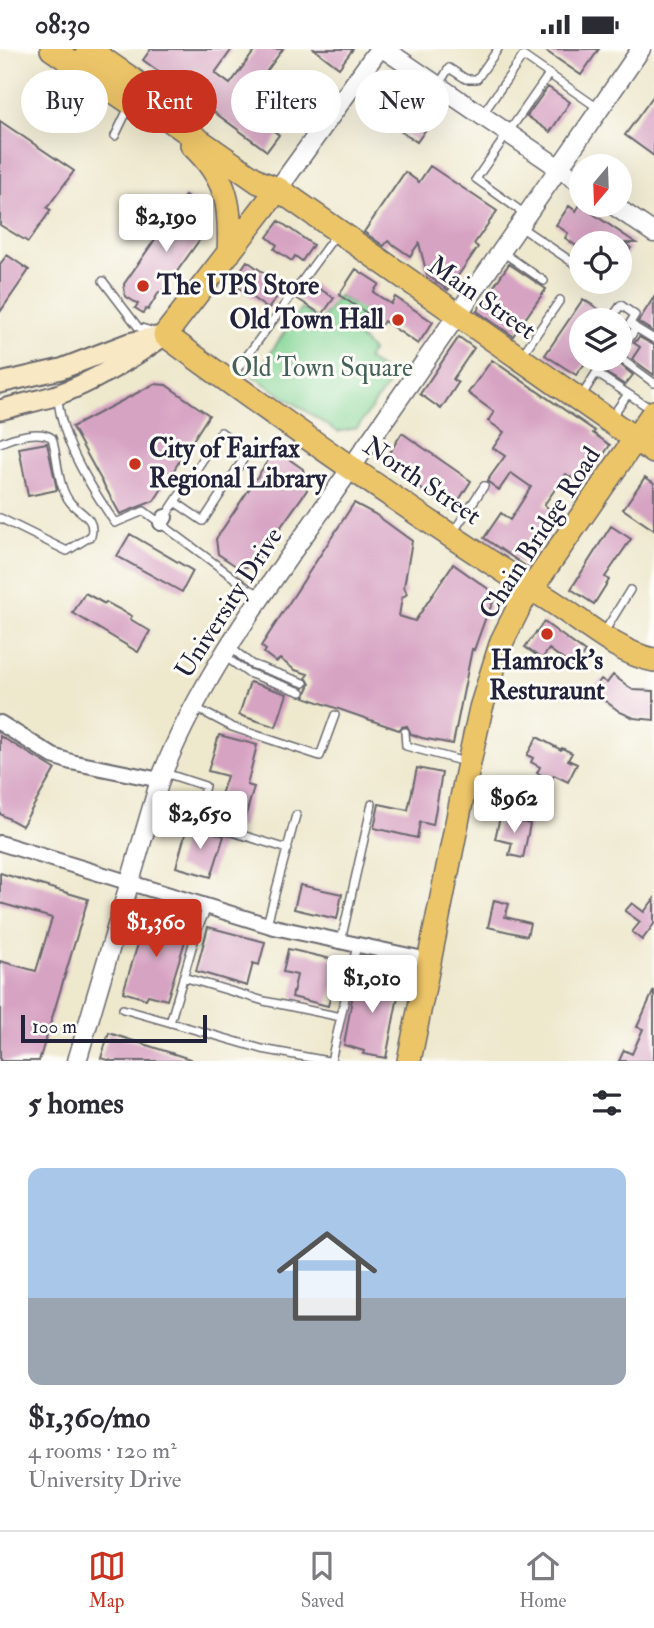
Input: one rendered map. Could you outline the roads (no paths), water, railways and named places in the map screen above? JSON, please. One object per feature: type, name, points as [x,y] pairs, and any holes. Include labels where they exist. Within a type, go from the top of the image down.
[{"type":"main road","name":"Main Street","points":[[52,49],[122,97]]},
{"type":"main road","name":"Main Street","points":[[88,49],[266,173],[278,189]]},
{"type":"main road","points":[[176,133],[205,157],[218,177],[228,202],[229,253]]},
{"type":"main road","name":"Main Street","points":[[189,133],[259,182],[278,189],[645,445]]},
{"type":"main road","points":[[0,410],[58,394],[124,363],[165,335],[278,189]]},
{"type":"main road","points":[[0,383],[61,369],[129,343],[165,335]]},
{"type":"main road","name":"North Street","points":[[165,335],[228,383],[533,589],[634,654],[654,660]]},
{"type":"main road","name":"Chain Bridge Road","points":[[409,1061],[481,708],[502,641],[520,605],[645,445],[654,412]]},
{"type":"street","points":[[278,189],[379,49]]},
{"type":"street","points":[[384,49],[415,70]]},
{"type":"street","name":"University Drive","points":[[77,1061],[159,783],[193,707],[263,596],[642,49]]},
{"type":"street","points":[[449,94],[569,175]]},
{"type":"street","points":[[631,217],[654,233]]},
{"type":"street","points":[[0,723],[53,755],[159,783]]},
{"type":"street","points":[[0,843],[267,925],[428,960]]},
{"type":"lane","points":[[448,70],[449,68],[466,79],[477,79],[498,49]]},
{"type":"lane","points":[[482,116],[523,56],[600,109]]},
{"type":"lane","points":[[549,74],[476,179],[569,258]]},
{"type":"lane","points":[[115,136],[122,122]]},
{"type":"lane","points":[[228,383],[338,231]]},
{"type":"lane","points":[[501,251],[544,281]]},
{"type":"lane","points":[[103,281],[138,327],[165,335]]},
{"type":"lane","points":[[520,359],[560,300]]},
{"type":"lane","points":[[632,325],[654,339]]},
{"type":"lane","points":[[632,335],[636,328]]},
{"type":"lane","points":[[632,366],[654,383]]},
{"type":"lane","points":[[579,400],[596,373],[654,412]]},
{"type":"lane","points":[[58,394],[62,428],[97,496],[115,523],[144,512],[163,520],[250,589],[263,596]]},
{"type":"lane","points":[[609,421],[628,394]]},
{"type":"lane","points":[[163,520],[221,432],[248,452],[203,521],[175,502]]},
{"type":"lane","points":[[0,443],[37,434],[52,438],[64,491],[70,502],[91,522],[93,529],[91,536],[67,551],[0,518]]},
{"type":"lane","points":[[452,535],[484,486]]},
{"type":"lane","points":[[602,634],[630,590]]},
{"type":"lane","points":[[226,651],[251,664],[304,683]]},
{"type":"lane","points":[[226,651],[248,673],[301,692]]},
{"type":"lane","points":[[193,707],[232,727],[320,756],[335,715]]},
{"type":"lane","points":[[405,732],[406,746],[469,763]]},
{"type":"lane","points":[[159,783],[199,810]]},
{"type":"lane","points":[[159,783],[205,786],[196,821],[288,849]]},
{"type":"lane","points":[[341,941],[372,804]]},
{"type":"lane","points":[[267,925],[296,815]]},
{"type":"lane","points":[[170,1023],[197,930],[208,906]]},
{"type":"lane","points":[[123,1009],[262,1049],[330,1061],[357,945]]},
{"type":"lane","points":[[183,977],[264,1001],[341,1017]]},
{"type":"place","name":"The UPS Store","points":[[143,286]]},
{"type":"place","name":"Old Town Hall","points":[[398,320]]},
{"type":"place","name":"City of Fairfax Regional Library","points":[[135,464]]},
{"type":"place","name":"Hamrock's Resturaunt","points":[[547,634]]},
{"type":"park label","name":"Old Town Square","points":[[322,368]]}]
